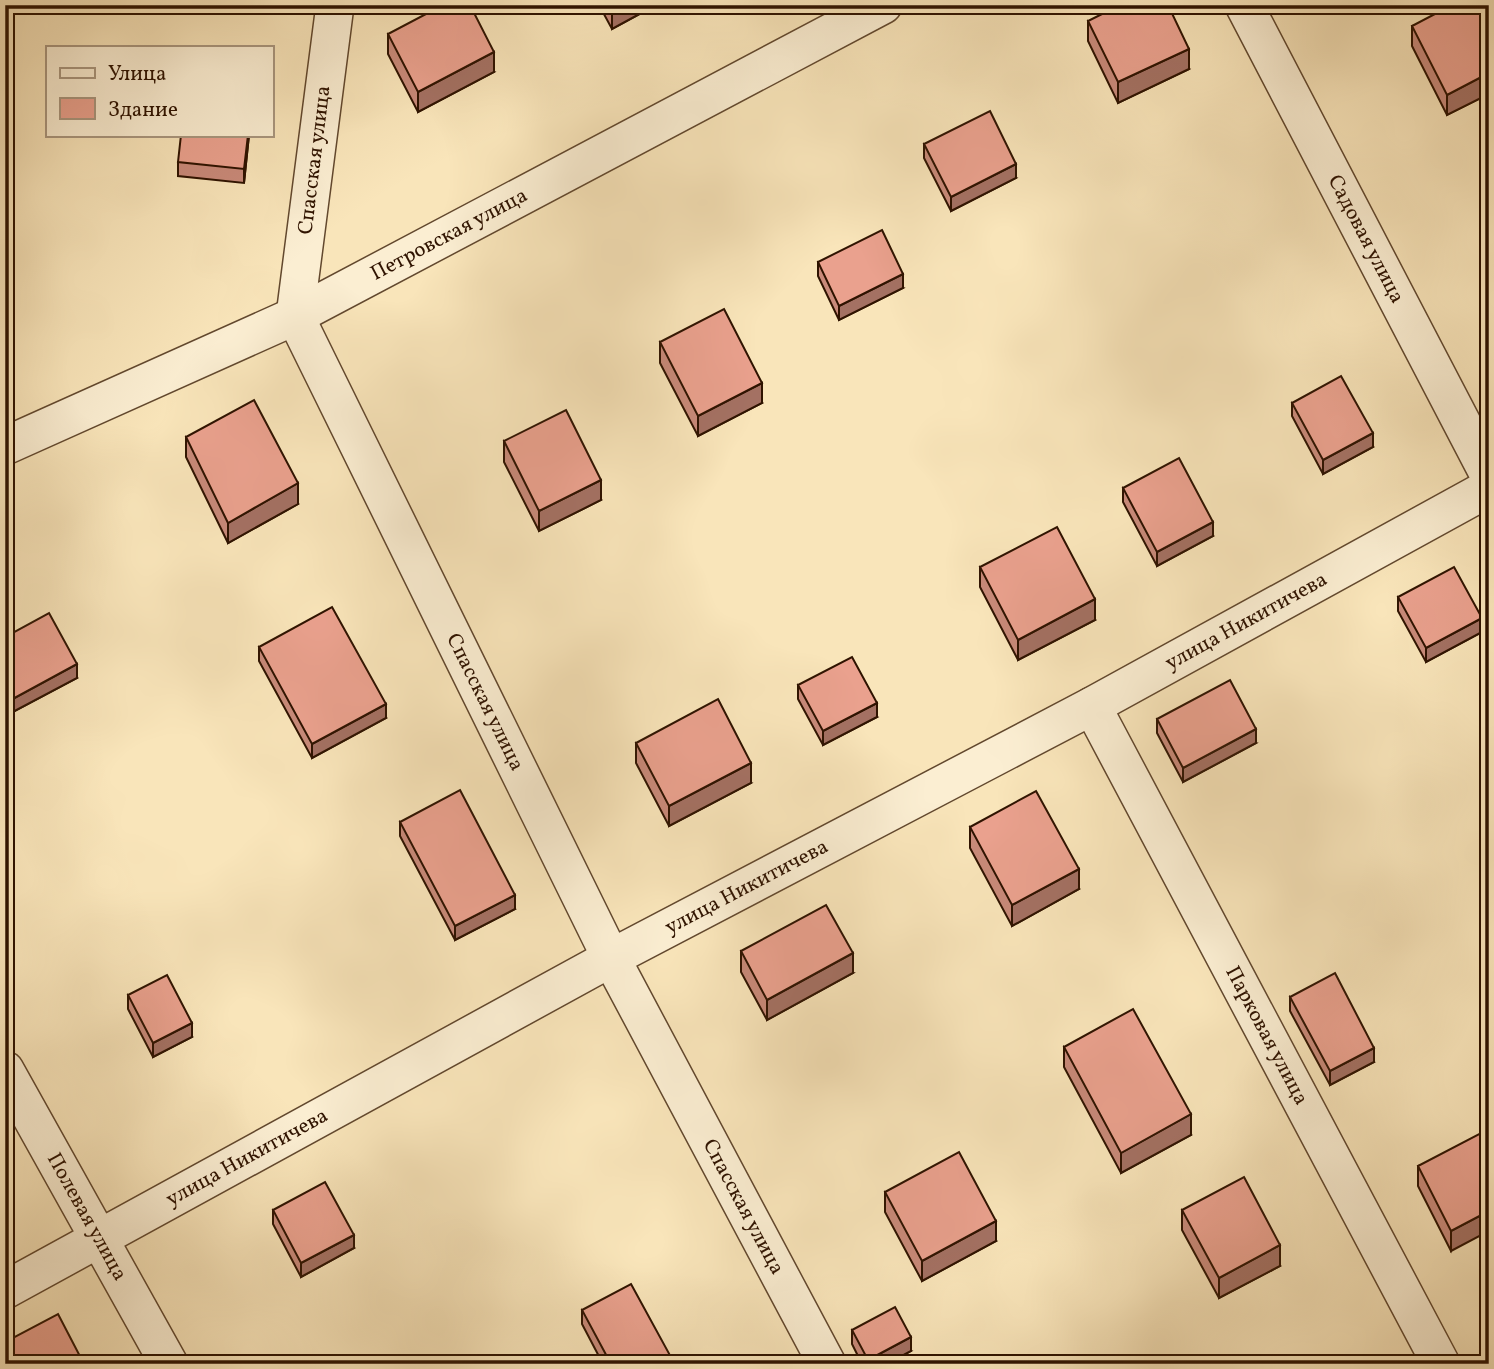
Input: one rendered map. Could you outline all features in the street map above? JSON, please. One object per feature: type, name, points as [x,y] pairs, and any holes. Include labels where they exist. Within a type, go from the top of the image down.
[{"type":"street","name":"Спасская улица","points":[[335,5],[295,316],[611,958],[827,1364]]},
{"type":"street","name":"Петровская улица","points":[[5,446],[295,316],[883,5]]},
{"type":"street","name":"Садовая улица","points":[[1244,5],[1489,475]]},
{"type":"street","name":"улица Никитичева","points":[[5,1290],[611,958],[1092,706],[1489,488]]},
{"type":"street","name":"Парковая улица","points":[[1092,706],[1441,1364]]},
{"type":"street","name":"Полевая улица","points":[[5,1070],[169,1364]]},
{"type":"building","points":[[443,5],[470,5],[494,52],[418,92],[388,34]]},
{"type":"building","points":[[1120,5],[1168,5],[1189,49],[1118,82],[1088,21]]},
{"type":"building","points":[[1452,5],[1489,5],[1489,73],[1447,95],[1412,26]]},
{"type":"building","points":[[990,111],[1016,164],[951,197],[924,144]]},
{"type":"building","points":[[181,136],[248,136],[244,169],[178,162]]},
{"type":"building","points":[[882,230],[903,274],[839,306],[818,262]]},
{"type":"building","points":[[724,309],[762,383],[698,416],[660,342]]},
{"type":"building","points":[[1341,376],[1373,433],[1323,460],[1292,403]]},
{"type":"building","points":[[254,400],[298,483],[228,523],[186,437]]},
{"type":"building","points":[[566,410],[601,480],[539,511],[504,441]]},
{"type":"building","points":[[1179,458],[1213,522],[1157,552],[1123,488]]},
{"type":"building","points":[[1057,527],[1095,599],[1018,640],[980,567]]},
{"type":"building","points":[[1454,567],[1482,618],[1426,648],[1398,597]]},
{"type":"building","points":[[332,607],[386,704],[312,744],[259,647]]},
{"type":"building","points":[[49,613],[77,664],[9,701],[5,694],[5,637]]},
{"type":"building","points":[[852,657],[877,703],[823,731],[798,685]]},
{"type":"building","points":[[1230,680],[1256,729],[1183,768],[1157,719]]},
{"type":"building","points":[[718,699],[751,763],[669,806],[636,743]]},
{"type":"building","points":[[460,790],[515,895],[455,926],[400,822]]},
{"type":"building","points":[[1036,791],[1079,869],[1012,905],[970,827]]},
{"type":"building","points":[[826,905],[853,953],[767,1000],[741,951]]},
{"type":"building","points":[[1335,973],[1374,1048],[1330,1071],[1290,997]]},
{"type":"building","points":[[167,975],[192,1023],[153,1043],[128,995]]},
{"type":"building","points":[[1133,1009],[1191,1114],[1121,1153],[1064,1047]]},
{"type":"building","points":[[1483,1132],[1489,1144],[1489,1211],[1451,1231],[1418,1166]]},
{"type":"building","points":[[959,1152],[996,1221],[922,1261],[885,1192]]},
{"type":"building","points":[[1244,1177],[1280,1245],[1219,1278],[1182,1210]]},
{"type":"building","points":[[325,1182],[354,1235],[301,1263],[273,1210]]},
{"type":"building","points":[[631,1284],[672,1359],[663,1364],[611,1364],[582,1310]]},
{"type":"building","points":[[895,1307],[911,1337],[868,1360],[852,1330]]},
{"type":"building","points":[[58,1314],[84,1364],[5,1364],[5,1342]]}]
